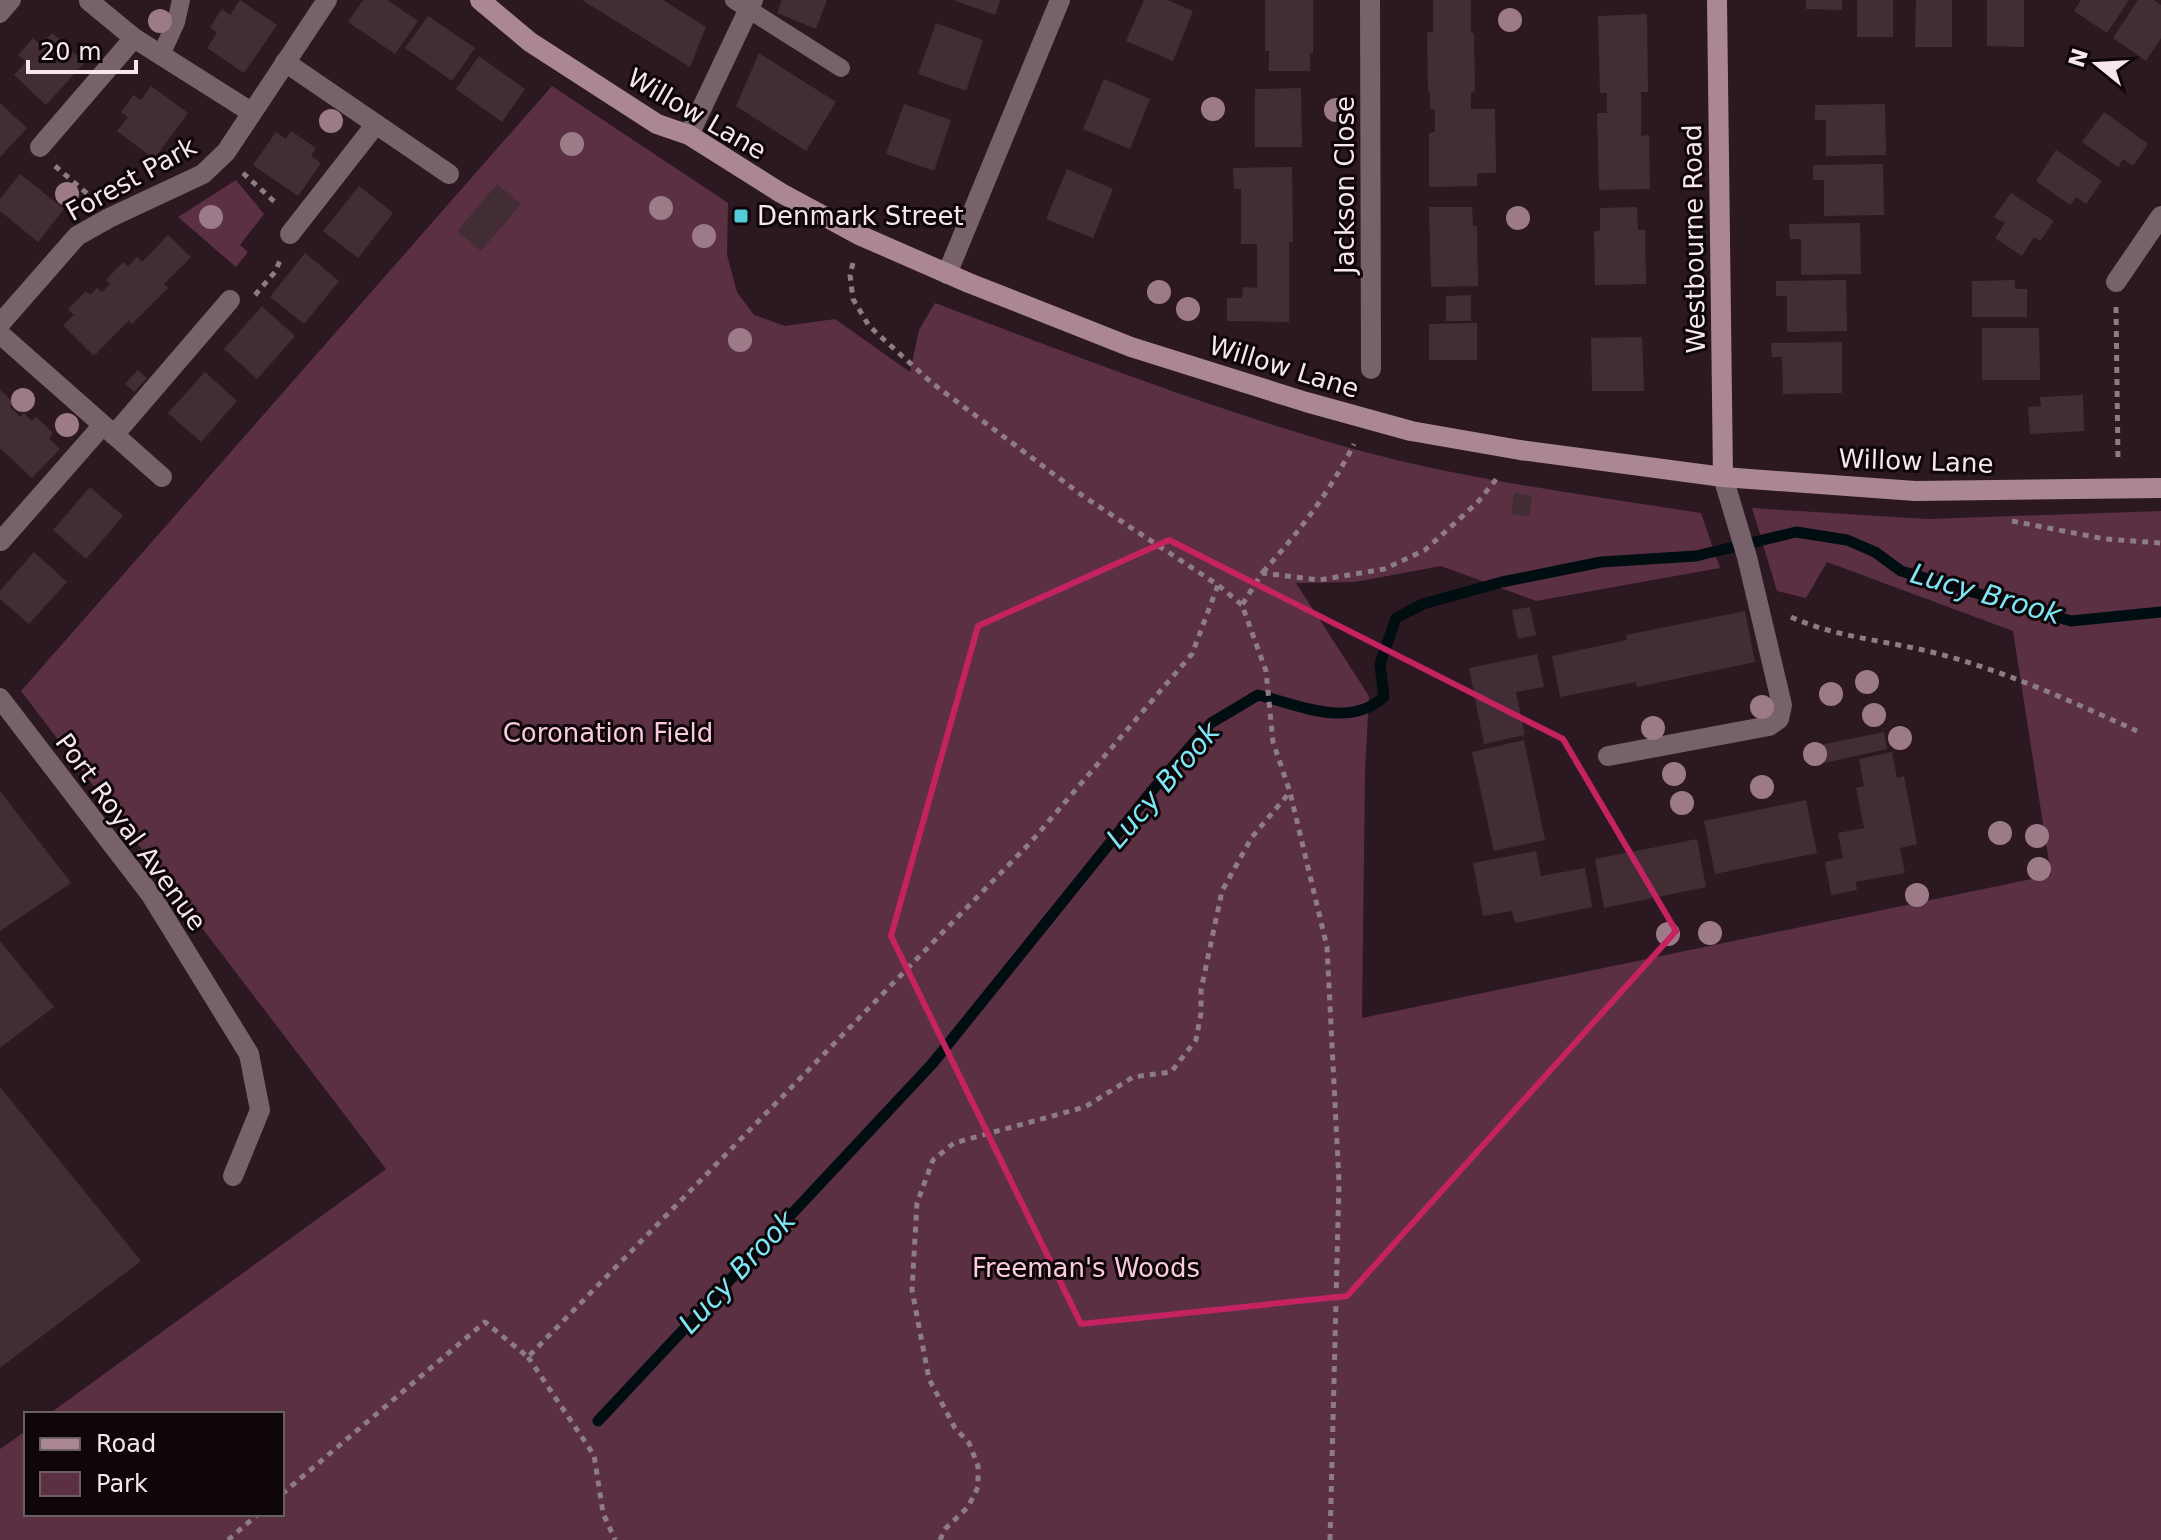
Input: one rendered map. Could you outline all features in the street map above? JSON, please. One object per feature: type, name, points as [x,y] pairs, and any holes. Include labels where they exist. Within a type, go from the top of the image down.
[{"type":"street","name":"Forest Park","points":[[0,324],[77,236],[203,174],[226,152],[327,0]]},
{"type":"street","name":"Willow Lane","points":[[480,0],[502,7],[530,42],[644,116],[689,135],[781,193],[859,235],[947,274],[1131,347],[1306,402],[1411,431],[1520,450],[1723,477],[1915,491],[2161,488]]},
{"type":"street","points":[[947,274],[1060,0]]},
{"type":"street","name":"Jackson Close","points":[[1370,0],[1371,369]]},
{"type":"street","name":"Westbourne Road","points":[[1717,0],[1723,477]]},
{"type":"street","points":[[89,1],[134,38],[251,112]]},
{"type":"street","points":[[689,135],[745,3]]},
{"type":"street","points":[[40,147],[134,38]]},
{"type":"street","points":[[285,62],[449,174]]},
{"type":"street","points":[[290,234],[376,124]]},
{"type":"street","points":[[2116,282],[2161,216]]},
{"type":"street","points":[[1,541],[230,300]]},
{"type":"street","points":[[0,334],[162,477]]},
{"type":"street","points":[[1608,756],[1769,726],[1779,719],[1782,705],[1747,557],[1723,477]]},
{"type":"street","name":"Port Royal Avenue","points":[[0,698],[151,895],[249,1054],[260,1110],[233,1176]]},
{"type":"lane","points":[[0,14],[12,0]]},
{"type":"lane","points":[[161,55],[176,22],[181,0]]},
{"type":"lane","points":[[745,3],[841,68]]},
{"type":"path","points":[[40,147],[39,152],[95,201],[109,218]]},
{"type":"path","points":[[234,165],[285,211]]},
{"type":"path","points":[[230,300],[253,298],[275,272],[290,234]]},
{"type":"path","points":[[859,235],[850,275],[853,299],[869,326],[932,383],[1083,496],[1218,585],[1242,605],[1266,671],[1273,742],[1290,792],[1327,947],[1339,1182],[1330,1540]]},
{"type":"path","points":[[2116,282],[2118,488]]},
{"type":"path","points":[[1242,605],[1262,573],[1295,536],[1335,480],[1355,439]]},
{"type":"path","points":[[1262,573],[1319,580],[1384,569],[1425,550],[1477,503],[1498,477]]},
{"type":"path","points":[[1998,518],[2105,539],[2161,543]]},
{"type":"path","points":[[528,1357],[1030,843],[1192,654],[1218,585]]},
{"type":"path","points":[[1757,602],[1797,620],[1867,641],[1924,650],[1985,669],[2054,694],[2137,731]]},
{"type":"path","points":[[940,1540],[945,1529],[968,1507],[978,1487],[978,1466],[969,1443],[955,1428],[929,1379],[912,1290],[917,1203],[933,1160],[954,1143],[1085,1107],[1133,1077],[1171,1072],[1196,1040],[1201,990],[1222,891],[1252,837],[1290,792]]},
{"type":"path","points":[[284,1492],[485,1322],[528,1357],[594,1455],[603,1513],[615,1540]]},
{"type":"path","points":[[228,1540],[256,1516]]},
{"type":"highlighted area","points":[[1169,540],[1563,739],[1676,931],[1347,1296],[1081,1324],[891,936],[978,626]]},
{"type":"green space","points":[[552,86],[728,203],[727,255],[737,292],[754,315],[785,326],[835,319],[910,372],[919,330],[935,303],[1174,391],[1366,452],[1509,483],[1701,513],[1720,568],[1536,601],[1441,566],[1355,582],[1296,583],[1369,696],[1362,1018],[2051,875],[2013,631],[1827,562],[1806,598],[1777,591],[1752,508],[1928,519],[2161,511],[2161,1540],[0,1540],[0,1449],[24,1432],[24,1516],[284,1516],[284,1412],[52,1412],[386,1169],[21,691]]},
{"type":"green space","points":[[236,180],[264,214],[240,245],[248,252],[236,267],[178,217]]},
{"type":"building","points":[[240,0],[277,25],[244,73],[207,48],[217,33],[210,27],[222,9],[230,15]]},
{"type":"building","points":[[363,0],[387,0],[418,21],[395,54],[348,22]]},
{"type":"building","points":[[582,0],[663,0],[706,27],[690,67]]},
{"type":"building","points":[[782,0],[827,0],[816,29],[777,13]]},
{"type":"building","points":[[953,0],[1000,0],[995,15]]},
{"type":"building","points":[[1144,0],[1167,0],[1193,11],[1173,61],[1126,41]]},
{"type":"building","points":[[1265,0],[1313,0],[1310,71],[1269,71],[1269,51],[1265,51]]},
{"type":"building","points":[[1433,0],[1471,0],[1475,91],[1471,92],[1471,109],[1495,109],[1496,173],[1477,173],[1477,186],[1429,187],[1429,133],[1435,132],[1435,109],[1430,109],[1428,91],[1427,32],[1433,32]]},
{"type":"building","points":[[1806,0],[1842,0],[1842,10],[1806,9]]},
{"type":"building","points":[[1857,0],[1893,0],[1893,37],[1857,37]]},
{"type":"building","points":[[1916,0],[1952,0],[1952,47],[1915,47]]},
{"type":"building","points":[[1987,0],[2024,0],[2024,47],[1987,46]]},
{"type":"building","points":[[2081,0],[2129,0],[2107,33],[2074,11]]},
{"type":"building","points":[[2138,0],[2154,0],[2161,5],[2161,38],[2146,61],[2113,38]]},
{"type":"building","points":[[1647,14],[1648,92],[1641,92],[1641,136],[1649,135],[1650,189],[1599,190],[1597,113],[1607,113],[1607,93],[1600,93],[1598,16]]},
{"type":"building","points":[[428,16],[475,48],[452,81],[405,48]]},
{"type":"building","points":[[936,23],[983,40],[966,91],[918,74]]},
{"type":"building","points":[[52,33],[85,62],[46,105],[14,75],[26,62],[18,55],[33,38],[41,45]]},
{"type":"building","points":[[759,53],[836,102],[806,151],[736,106]]},
{"type":"building","points":[[479,56],[525,89],[502,122],[456,89]]},
{"type":"building","points":[[1104,79],[1150,99],[1130,149],[1083,129]]},
{"type":"building","points":[[151,86],[188,113],[154,159],[117,131],[128,117],[121,112],[133,95],[141,100]]},
{"type":"building","points":[[1301,88],[1302,147],[1255,147],[1255,89]]},
{"type":"building","points":[[0,103],[27,128],[0,157]]},
{"type":"building","points":[[904,104],[951,120],[934,171],[886,154]]},
{"type":"building","points":[[1885,104],[1886,155],[1826,156],[1826,120],[1815,120],[1815,105]]},
{"type":"building","points":[[2104,112],[2148,144],[2133,166],[2123,159],[2118,167],[2082,142]]},
{"type":"building","points":[[291,131],[316,148],[311,156],[321,163],[298,196],[253,165],[276,132],[286,139]]},
{"type":"building","points":[[2056,150],[2102,181],[2086,204],[2076,197],[2070,205],[2036,181]]},
{"type":"building","points":[[1883,164],[1884,215],[1824,216],[1824,180],[1813,180],[1813,165]]},
{"type":"building","points":[[1292,167],[1293,242],[1289,242],[1289,322],[1227,321],[1227,298],[1242,298],[1243,287],[1257,288],[1257,244],[1241,244],[1241,189],[1234,189],[1233,168]]},
{"type":"building","points":[[1067,169],[1113,189],[1093,238],[1046,219]]},
{"type":"building","points":[[20,174],[64,209],[38,242],[0,211],[0,199]]},
{"type":"building","points":[[497,184],[521,204],[481,251],[457,231]]},
{"type":"building","points":[[359,186],[393,213],[358,258],[323,231]]},
{"type":"building","points":[[2011,193],[2054,221],[2040,241],[2034,237],[2022,256],[1995,238],[2005,223],[1994,217]]},
{"type":"building","points":[[1429,207],[1472,207],[1473,226],[1477,226],[1478,286],[1431,287]]},
{"type":"building","points":[[1637,207],[1638,230],[1645,230],[1646,284],[1595,285],[1594,231],[1600,231],[1600,208]]},
{"type":"building","points":[[1860,223],[1861,274],[1801,275],[1801,239],[1790,239],[1789,224]]},
{"type":"building","points":[[168,235],[191,257],[164,284],[168,288],[132,324],[129,320],[94,356],[63,325],[74,315],[68,309],[86,291],[90,295],[97,288],[102,292],[110,284],[106,280],[123,262],[128,266],[137,257],[142,262]]},
{"type":"building","points":[[305,253],[339,281],[304,324],[270,297]]},
{"type":"building","points":[[1846,280],[1847,331],[1787,332],[1787,296],[1776,296],[1776,281]]},
{"type":"building","points":[[2015,280],[2015,289],[2027,289],[2027,317],[1972,317],[1972,281]]},
{"type":"building","points":[[1471,295],[1471,321],[1446,321],[1446,296]]},
{"type":"building","points":[[262,306],[295,336],[257,379],[224,349]]},
{"type":"building","points":[[1477,323],[1477,360],[1429,360],[1429,324]]},
{"type":"building","points":[[1982,328],[2039,328],[2040,380],[1982,380]]},
{"type":"building","points":[[1642,337],[1644,391],[1592,391],[1591,338]]},
{"type":"building","points":[[1842,342],[1842,393],[1783,394],[1782,357],[1772,357],[1771,343]]},
{"type":"building","points":[[138,370],[147,378],[134,392],[125,384]]},
{"type":"building","points":[[205,372],[237,401],[201,442],[168,413]]},
{"type":"building","points":[[0,390],[14,403],[10,407],[20,417],[24,413],[32,421],[36,417],[53,433],[49,438],[60,449],[32,478],[0,448]]},
{"type":"building","points":[[2083,395],[2084,431],[2030,434],[2028,407],[2041,406],[2040,397]]},
{"type":"building","points":[[90,487],[123,516],[86,559],[53,530]]},
{"type":"building","points":[[1514,493],[1532,496],[1529,517],[1511,514]]},
{"type":"building","points":[[34,552],[67,582],[29,624],[0,599],[0,591]]},
{"type":"building","points":[[1530,607],[1536,635],[1518,639],[1512,610]]},
{"type":"building","points":[[1745,611],[1755,662],[1637,687],[1636,682],[1560,697],[1552,656],[1627,640],[1626,635]]},
{"type":"building","points":[[1537,654],[1544,687],[1516,692],[1525,735],[1484,744],[1469,668]]},
{"type":"building","points":[[1884,732],[1887,749],[1824,763],[1820,745]]},
{"type":"building","points":[[1524,740],[1545,840],[1494,851],[1472,752]]},
{"type":"building","points":[[1892,752],[1897,778],[1904,776],[1917,844],[1900,848],[1905,873],[1856,882],[1857,890],[1831,895],[1825,862],[1843,858],[1838,833],[1864,828],[1856,788],[1864,786],[1859,759]]},
{"type":"building","points":[[0,791],[71,883],[0,931]]},
{"type":"building","points":[[1806,800],[1817,853],[1715,874],[1704,821]]},
{"type":"building","points":[[1697,839],[1706,887],[1604,908],[1595,859]]},
{"type":"building","points":[[1536,851],[1541,876],[1585,868],[1592,907],[1515,923],[1512,911],[1483,916],[1473,863]]},
{"type":"building","points":[[0,941],[54,1007],[0,1048]]},
{"type":"building","points":[[0,1087],[141,1261],[0,1368]]},
{"type":"waterway","name":"Lucy Brook","points":[[598,1421],[932,1064],[1155,787],[1211,723],[1258,695],[1323,712],[1355,712],[1370,707],[1384,697],[1380,664],[1396,618],[1423,604],[1502,582],[1601,562],[1696,556],[1796,532],[1847,540],[1875,552],[1901,571],[2071,621],[2161,612]]},
{"type":"place","name":"Denmark Street","points":[[741,216]]},
{"type":"park label","name":"Coronation Field","points":[[608,733]]},
{"type":"park label","name":"Freeman's Woods","points":[[1086,1268]]}]
